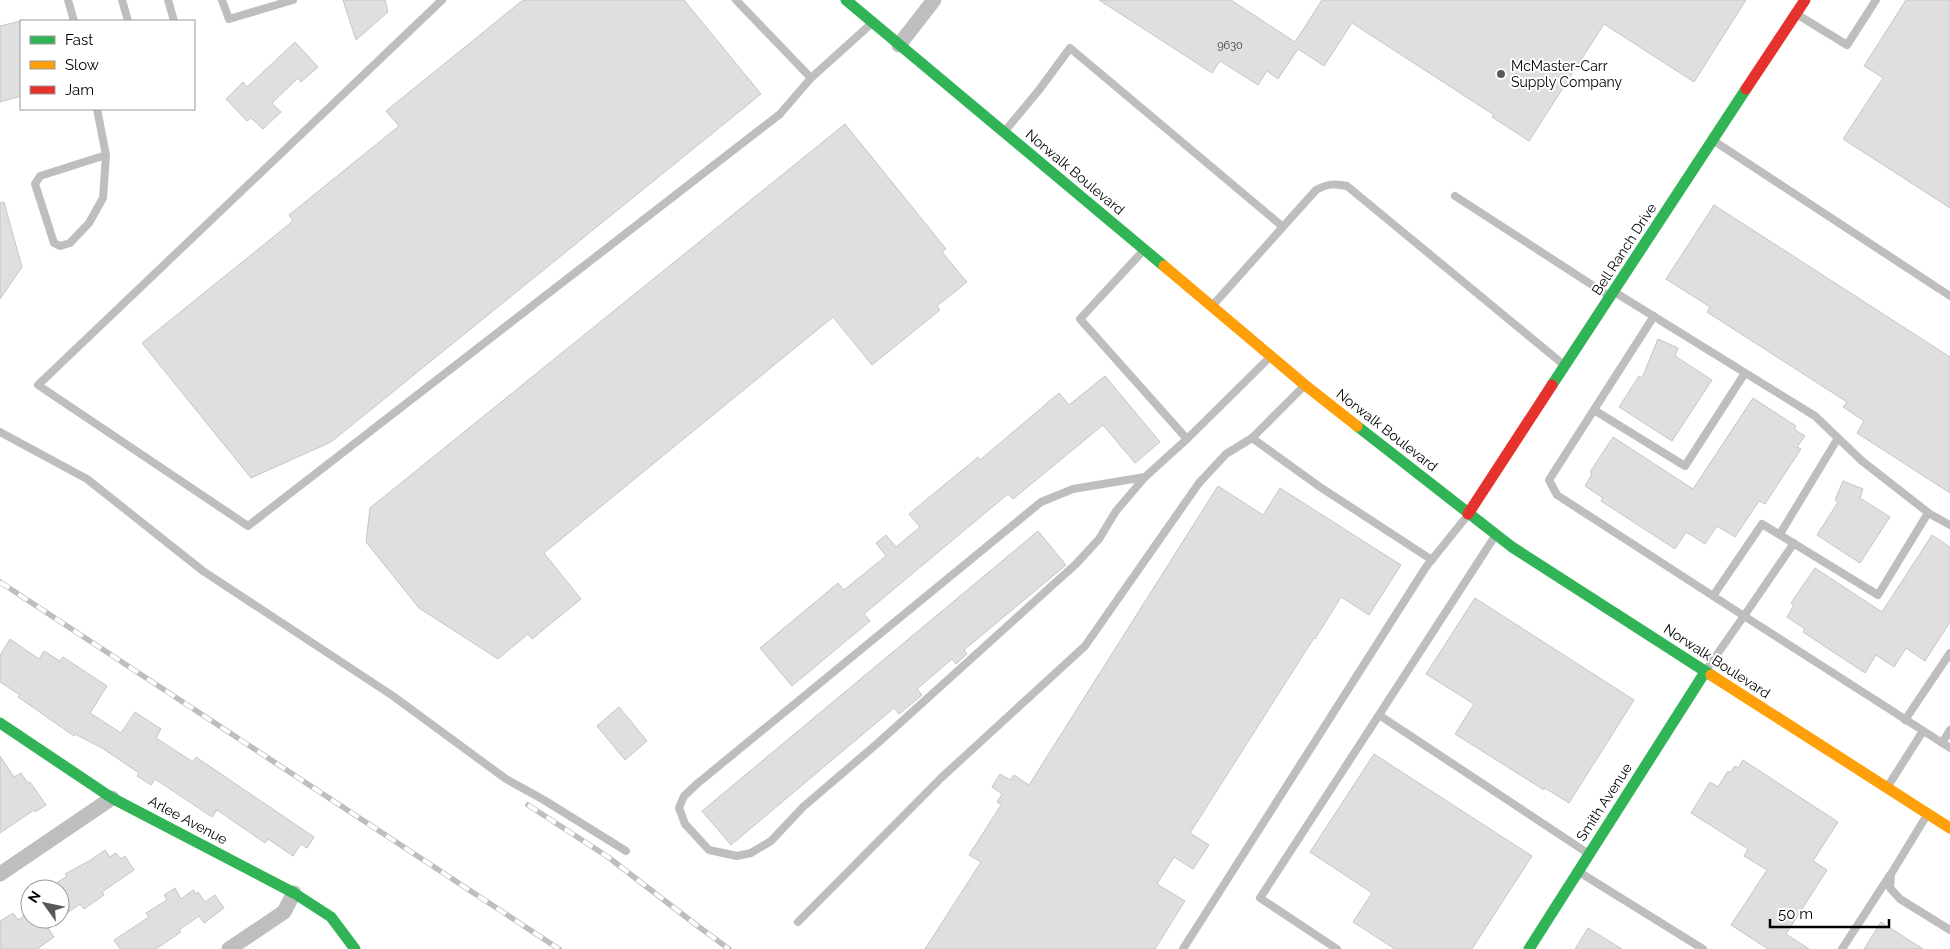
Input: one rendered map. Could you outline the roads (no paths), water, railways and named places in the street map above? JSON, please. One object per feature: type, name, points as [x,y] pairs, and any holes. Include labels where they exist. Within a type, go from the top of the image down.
[{"type":"main road","name":"Norwalk Boulevard","points":[[846,0],[1306,385],[1468,514],[1705,672],[1950,828]]},
{"type":"main road","name":"Bell Ranch Drive","points":[[1468,514],[1805,0]]},
{"type":"main road","name":"Smith Avenue","points":[[1529,949],[1705,672]]},
{"type":"main road","name":"Arlee Avenue","points":[[0,723],[112,798],[294,893],[331,917],[356,949]]},
{"type":"street","points":[[899,45],[934,0]]},
{"type":"street","points":[[0,874],[112,798]]},
{"type":"street","points":[[229,949],[284,912],[294,893]]},
{"type":"lane","points":[[68,0],[74,20]]},
{"type":"lane","points":[[122,0],[128,20]]},
{"type":"lane","points":[[168,0],[174,20]]},
{"type":"lane","points":[[222,0],[229,19],[293,0]]},
{"type":"lane","points":[[442,0],[38,385],[248,526],[780,114],[811,78],[873,23]]},
{"type":"lane","points":[[736,0],[811,78]]},
{"type":"lane","points":[[1796,14],[1847,45],[1876,0]]},
{"type":"lane","points":[[1004,133],[1070,48],[1282,226]]},
{"type":"lane","points":[[97,110],[106,155],[103,198],[89,223],[70,243],[60,246],[54,243],[36,184],[40,176],[106,155]]},
{"type":"lane","points":[[1713,140],[1950,296]]},
{"type":"lane","points":[[1211,306],[1316,190],[1325,185],[1336,184],[1347,186],[1565,366]]},
{"type":"lane","points":[[1455,196],[1612,294],[1654,316],[1815,416],[1862,461],[1928,513],[1950,525]]},
{"type":"lane","points":[[1144,250],[1080,319],[1188,439]]},
{"type":"lane","points":[[1654,316],[1549,480],[1557,495],[1950,748]]},
{"type":"lane","points":[[1145,477],[1073,489],[1041,502],[698,783],[684,796],[679,808],[685,824],[710,850],[737,856],[751,853],[771,841],[803,807],[879,742],[1076,564],[1099,539],[1116,511],[1145,477],[1188,439],[1271,356]]},
{"type":"lane","points":[[1594,410],[1685,466],[1745,373]]},
{"type":"lane","points":[[798,922],[941,778],[1085,646],[1199,483],[1226,454],[1252,438],[1306,385]]},
{"type":"lane","points":[[0,432],[86,479],[203,571],[393,696],[506,779],[544,800],[626,851]]},
{"type":"lane","points":[[1252,438],[1320,488],[1432,560]]},
{"type":"lane","points":[[1780,534],[1838,438]]},
{"type":"lane","points":[[1713,596],[1762,524],[1878,595],[1928,513]]},
{"type":"lane","points":[[1183,949],[1432,560],[1468,514]]},
{"type":"lane","points":[[1338,949],[1260,898],[1496,534]]},
{"type":"lane","points":[[1705,672],[1794,543]]},
{"type":"lane","points":[[1905,720],[1950,653]]},
{"type":"lane","points":[[1379,715],[1589,854]]},
{"type":"lane","points":[[1942,743],[1950,730]]},
{"type":"lane","points":[[1887,788],[1923,731]]},
{"type":"lane","points":[[1842,949],[1928,814]]},
{"type":"lane","points":[[1578,871],[1703,949]]},
{"type":"lane","points":[[1891,874],[1890,888],[1900,899],[1950,930]]},
{"type":"railway","points":[[0,582],[559,949]]},
{"type":"railway","points":[[528,805],[608,857],[729,949]]},
{"type":"place","name":"McMaster-Carr Supply Company","points":[[1501,74]]}]
